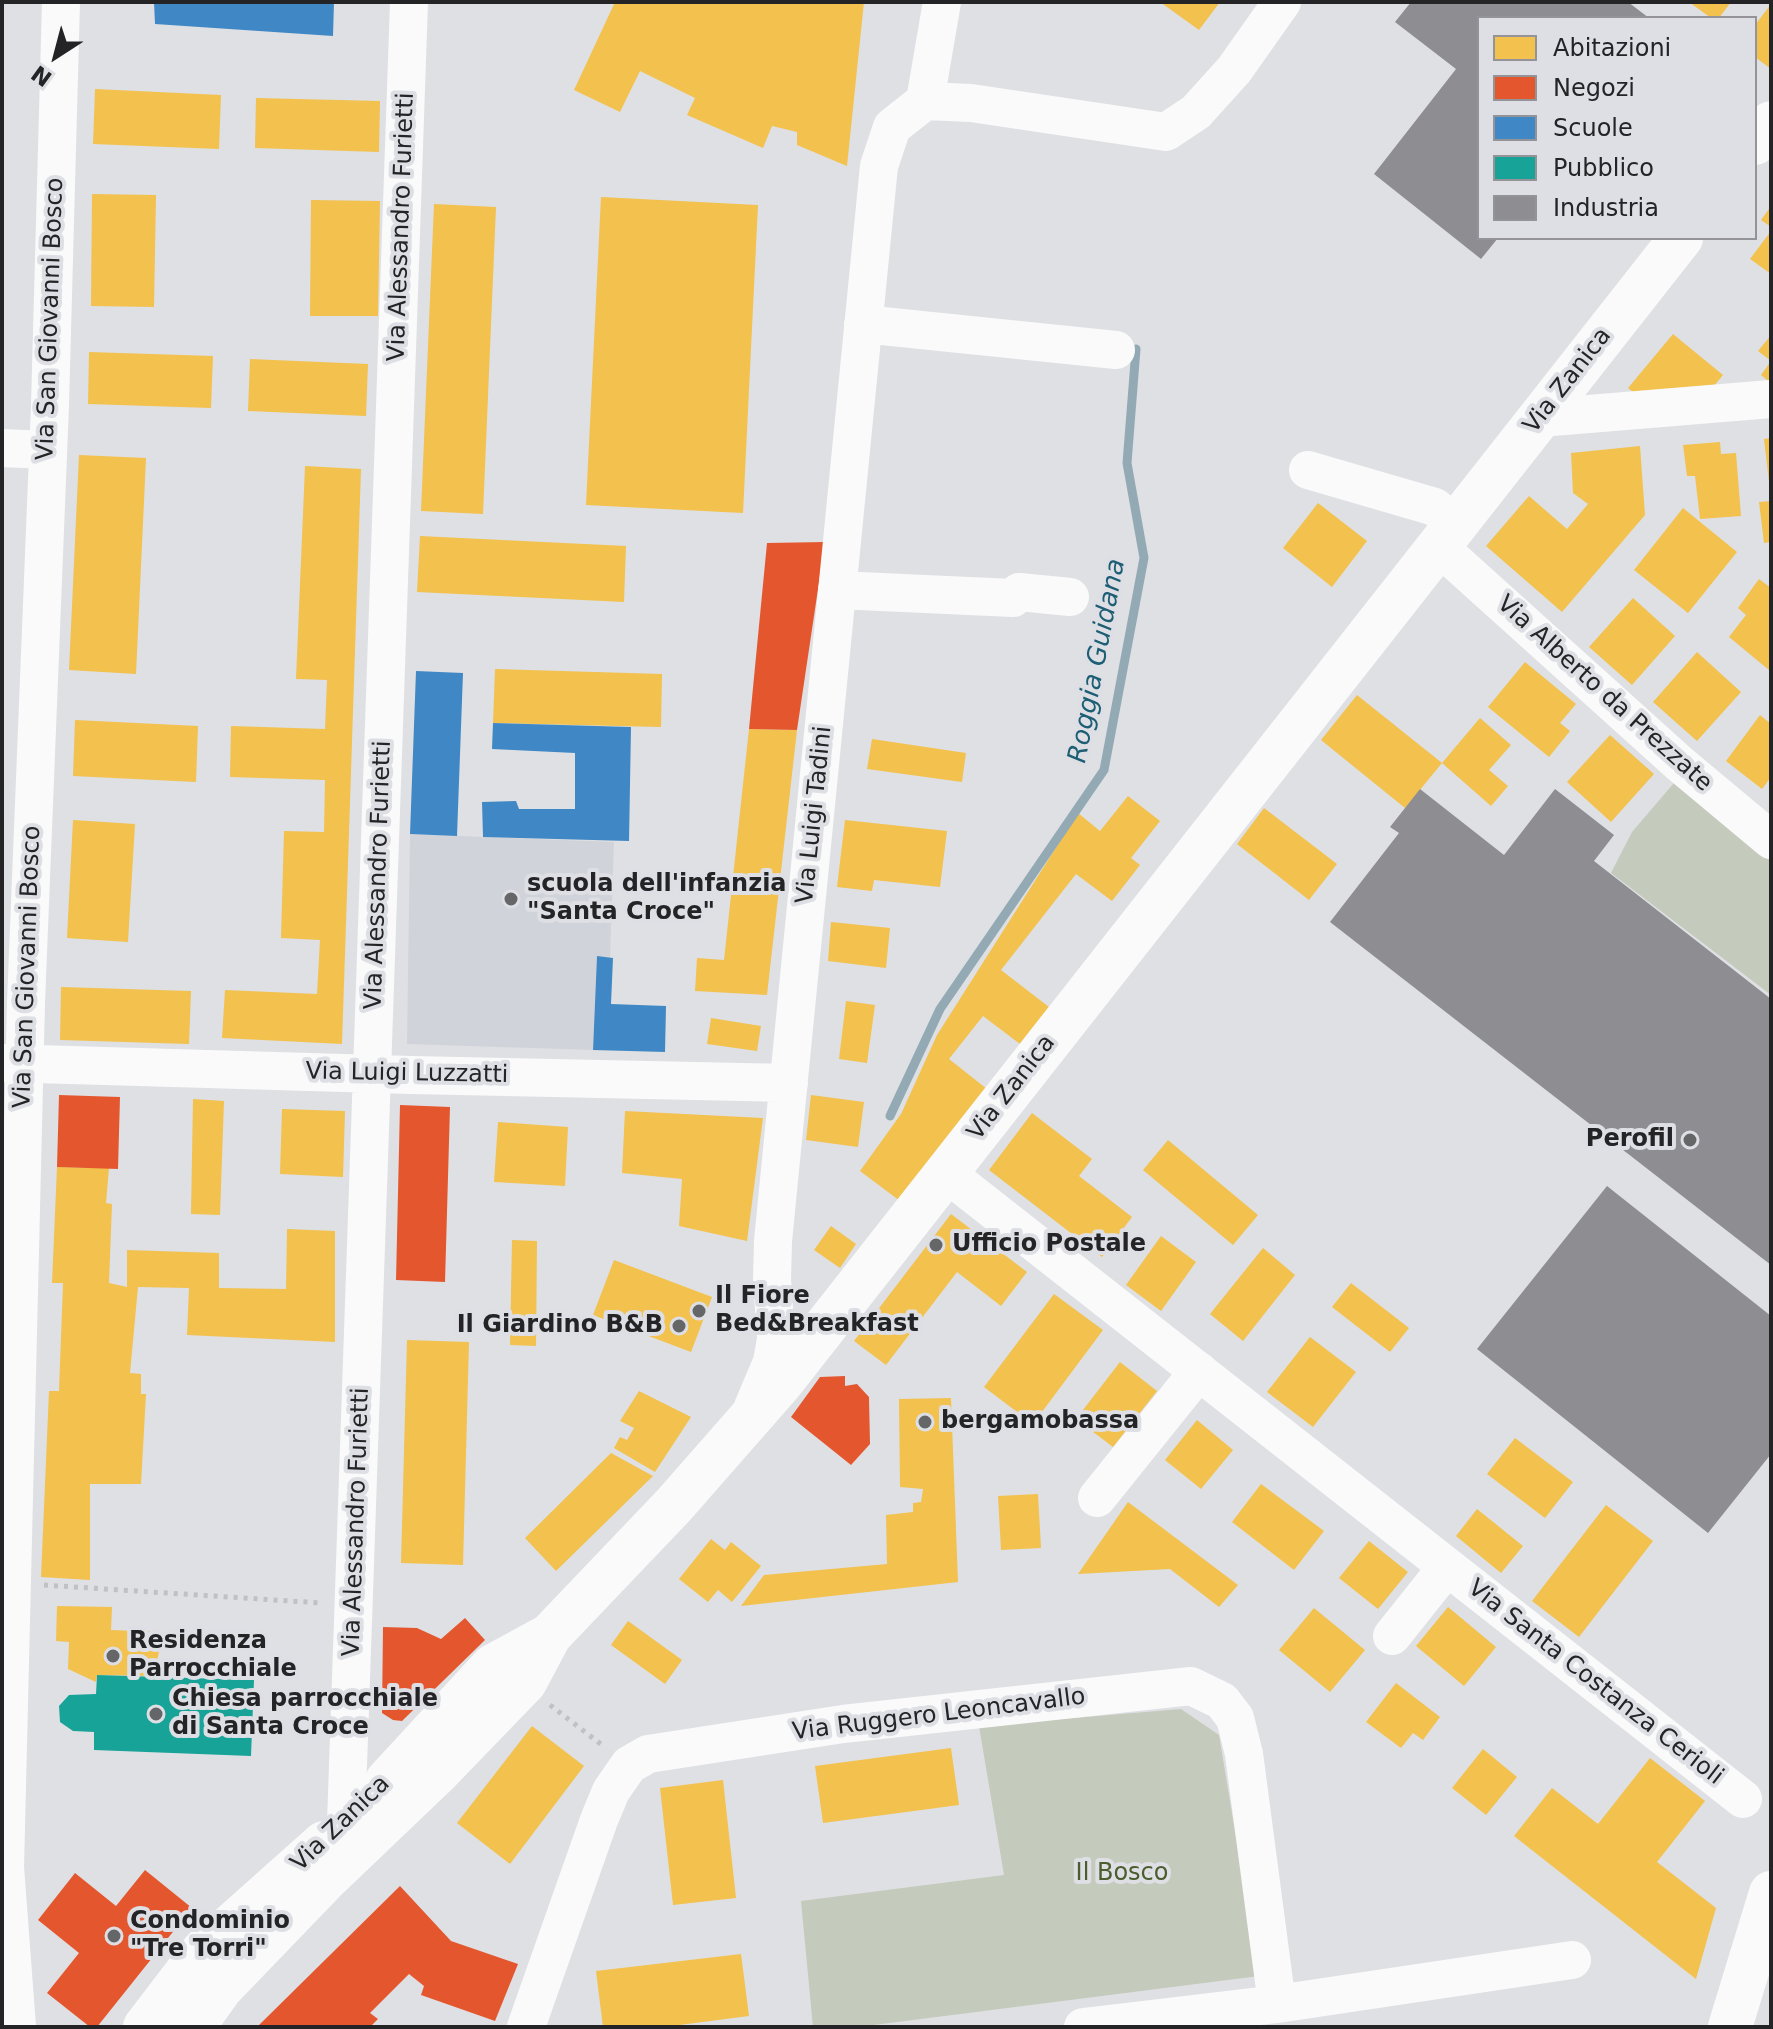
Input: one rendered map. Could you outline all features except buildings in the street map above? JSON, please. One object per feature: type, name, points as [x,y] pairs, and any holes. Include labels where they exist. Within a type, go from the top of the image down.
[{"type":"main road","points":[[1757,140],[1771,123]]},
{"type":"main road","name":"Via Zanica","points":[[145,2027],[204,1950],[368,1803],[525,1682],[550,1635],[674,1505],[781,1383],[1679,240]]},
{"type":"main road","name":"Via Zanica","points":[[193,2027],[221,1988],[327,1878],[368,1803],[493,1666],[550,1635]]},
{"type":"main road","points":[[1730,2027],[1771,1893]]},
{"type":"street","name":"Via San Giovanni Bosco","points":[[17,2027],[4,1867],[12,1583],[9,1420],[13,1063],[47,450],[61,2]]},
{"type":"street","name":"Via Alessandro Furietti","points":[[327,1878],[368,1803],[349,1747],[409,2]]},
{"type":"street","points":[[942,2],[925,101],[971,103],[1166,132],[1196,112],[1234,70],[1282,2]]},
{"type":"street","name":"Via Luigi Tadini","points":[[745,1424],[765,1382],[776,1339],[773,1241],[879,166],[892,127],[925,101]]},
{"type":"street","points":[[863,324],[1116,350]]},
{"type":"street","points":[[1540,418],[1771,399]]},
{"type":"street","points":[[2,448],[47,450]]},
{"type":"street","points":[[1308,470],[1435,507],[1447,536]]},
{"type":"street","name":"Via Alberto da Prezzate","points":[[1447,536],[1680,764],[1771,840]]},
{"type":"street","points":[[837,590],[1013,598],[1019,592],[1070,597]]},
{"type":"street","name":"Via Luigi Luzzatti","points":[[13,1063],[789,1083]]},
{"type":"street","name":"Via Santa Costanza Cerioli","points":[[946,1173],[1743,1799]]},
{"type":"street","points":[[772,1279],[788,1301],[801,1308],[813,1311],[830,1308],[846,1299]]},
{"type":"street","points":[[1097,1498],[1199,1371]]},
{"type":"street","name":"Via Santa Costanza Cerioli","points":[[1392,1636],[1447,1567]]},
{"type":"street","name":"Via Ruggero Leoncavallo","points":[[629,1765],[648,1754],[843,1724],[1191,1686],[1222,1701],[1235,1718],[1244,1754],[1277,2004]]},
{"type":"street","points":[[349,1747],[378,1754],[411,1756]]},
{"type":"street","points":[[526,2027],[599,1820],[611,1791],[629,1765]]},
{"type":"street","points":[[1083,2027],[1277,2004],[1572,1960]]},
{"type":"path","points":[[12,1583],[354,1605]]},
{"type":"path","points":[[525,1682],[554,1709],[629,1765]]},
{"type":"shaded area","name":"scuola dell'infanzia \"Santa Croce\"","points":[[410,834],[614,842],[610,958],[597,957],[593,1050],[407,1044]]},
{"type":"green space","points":[[1679,777],[1771,850],[1771,995],[1611,873],[1632,832]]},
{"type":"green space","name":"Il Bosco","points":[[1181,1709],[1219,1735],[1259,1976],[858,2027],[813,2027],[801,1901],[1004,1875],[979,1726]]},
{"type":"waterway","name":"Roggia Guidana","points":[[890,1116],[940,1009],[1104,770],[1144,558],[1127,463],[1136,349]]},
{"type":"place","name":"scuola dell'infanzia \"Santa Croce\"","points":[[511,899]]},
{"type":"place","name":"Perofil","points":[[1690,1140]]},
{"type":"place","name":"Ufficio Postale","points":[[936,1245]]},
{"type":"place","name":"Il Fiore Bed&Breakfast","points":[[699,1311]]},
{"type":"place","name":"Il Giardino B&B","points":[[679,1326]]},
{"type":"place","name":"bergamobassa","points":[[925,1422]]},
{"type":"place","name":"Residenza Parrocchiale","points":[[113,1656]]},
{"type":"place","name":"Chiesa parrocchiale di Santa Croce","points":[[156,1714]]},
{"type":"place","name":"Condominio \"Tre Torri\"","points":[[114,1936]]}]
